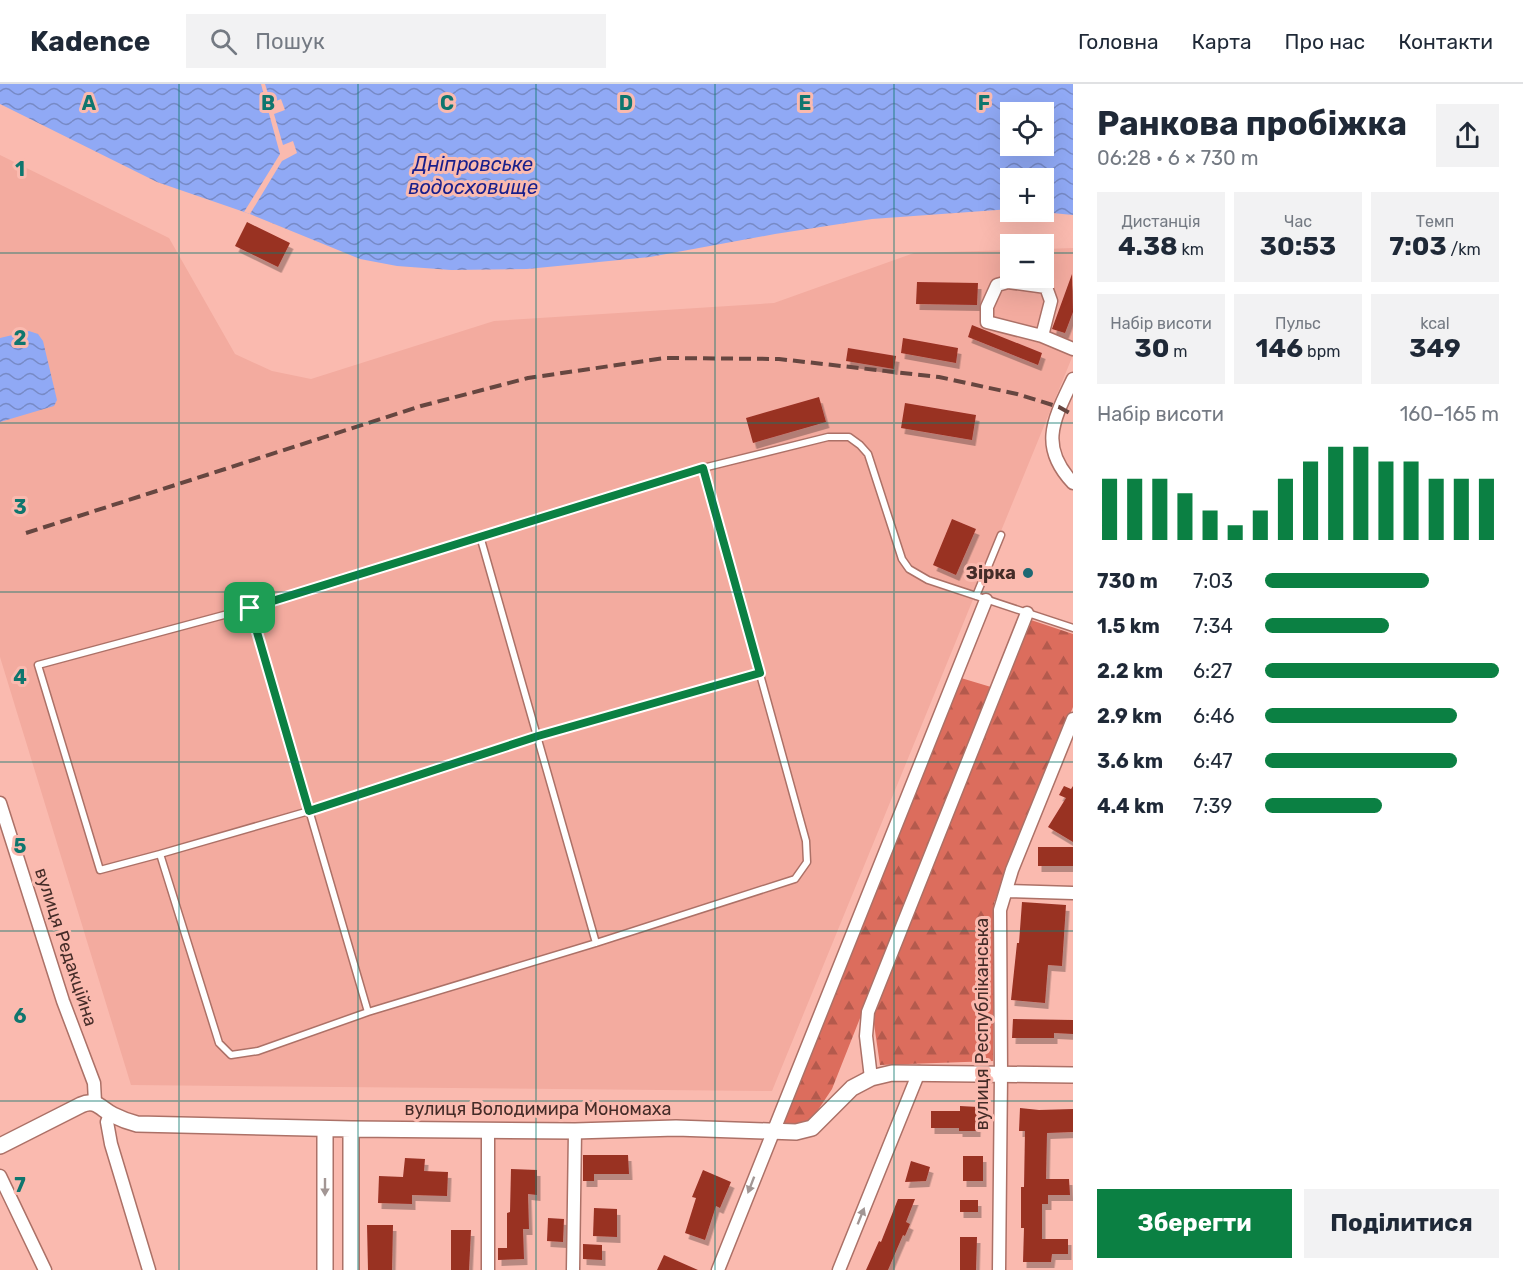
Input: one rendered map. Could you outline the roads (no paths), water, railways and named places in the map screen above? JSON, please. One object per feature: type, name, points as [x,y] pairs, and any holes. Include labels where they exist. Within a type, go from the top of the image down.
[{"type":"street","points":[[1042,336],[1051,301],[1046,287],[1008,282],[998,285],[987,307],[987,322],[1042,336],[1073,349]]},
{"type":"street","points":[[1073,379],[1059,407],[1052,431],[1053,454],[1061,470],[1073,483]]},
{"type":"street","points":[[718,1270],[981,598]]},
{"type":"street","points":[[871,1078],[866,1036],[868,1012],[1026,613]]},
{"type":"street","name":"вулиця Республіканська","points":[[999,1270],[1000,910],[1012,870],[1072,723]]},
{"type":"street","name":"вулиця Редакційна","points":[[0,803],[63,1000],[94,1083],[95,1102]]},
{"type":"street","points":[[1006,891],[1073,893]]},
{"type":"street","points":[[839,1270],[920,1072]]},
{"type":"street","name":"вулиця Володимира Мономаха","points":[[95,1102],[110,1114],[137,1124],[325,1129],[575,1131],[676,1128],[796,1132],[812,1128],[852,1088],[871,1078],[892,1073],[1073,1075]]},
{"type":"street","points":[[0,1146],[87,1102],[95,1102]]},
{"type":"street","points":[[110,1114],[107,1122],[111,1144],[149,1270]]},
{"type":"street","points":[[325,1129],[325,1270]]},
{"type":"street","points":[[351,1129],[351,1270]]},
{"type":"street","points":[[488,1130],[488,1270]]},
{"type":"street","points":[[573,1270],[575,1131]]},
{"type":"street","points":[[0,1176],[45,1270]]},
{"type":"lane","points":[[760,673],[538,736],[309,811],[100,870],[38,665],[250,608],[703,468],[828,437],[849,437],[868,454],[902,559],[909,570],[928,580],[1073,628]]},
{"type":"lane","points":[[160,854],[219,1043],[231,1055],[258,1051],[368,1012],[596,943],[795,879],[807,862],[806,841],[703,468]]},
{"type":"lane","points":[[981,598],[1001,535]]},
{"type":"lane","points":[[480,536],[596,943]]},
{"type":"lane","points":[[250,608],[368,1012]]},
{"type":"water","name":"Дніпровське водосховище","points":[[0,84],[1073,84],[1073,215],[1054,213],[1054,168],[1000,168],[1000,210],[872,219],[650,257],[527,269],[451,270],[397,266],[360,259],[250,214],[157,182],[0,104]]},
{"type":"water","points":[[29,331],[38,334],[43,341],[57,400],[54,406],[0,422],[0,338]]},
{"type":"railway","points":[[26,533],[421,406],[528,378],[665,358],[779,359],[939,377],[1017,394],[1059,407],[1073,415]]},
{"type":"place","name":"Зірка","points":[[1028,573]]}]
